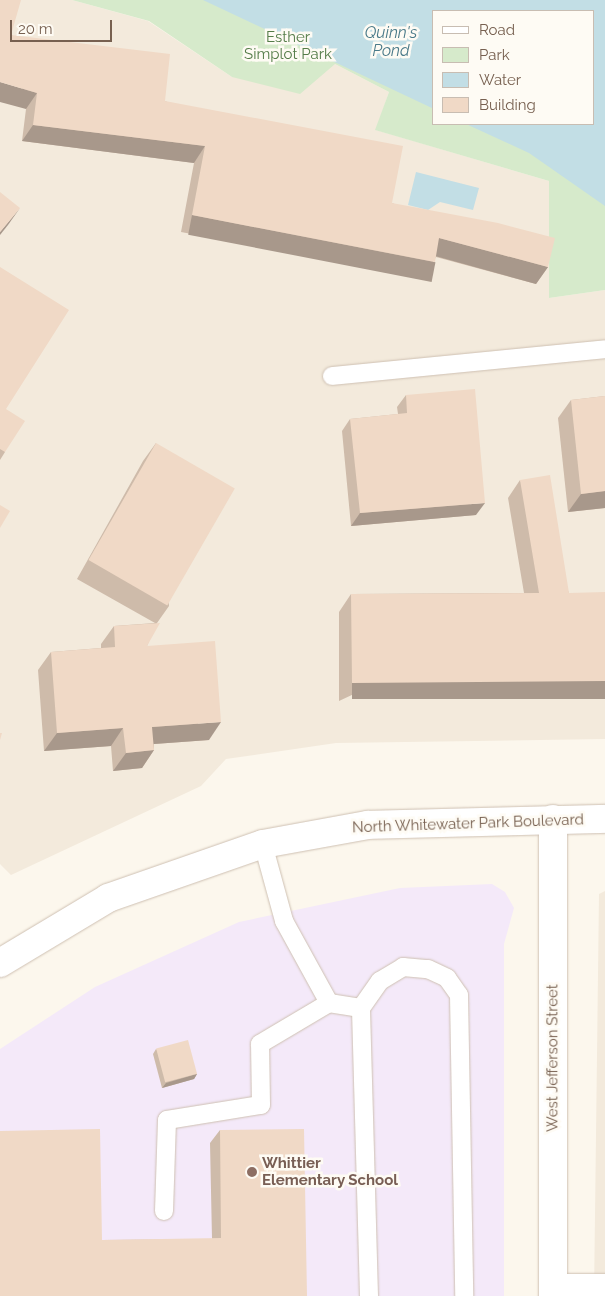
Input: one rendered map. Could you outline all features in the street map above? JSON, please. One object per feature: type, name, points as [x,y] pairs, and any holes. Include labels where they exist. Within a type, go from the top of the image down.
[{"type":"street","name":"West Jefferson Street","points":[[553,819],[553,1292]]},
{"type":"street","name":"North Whitewater Park Boulevard","points":[[0,963],[108,898],[263,844],[368,825],[605,819]]},
{"type":"street","points":[[553,1292],[605,1288]]},
{"type":"lane","points":[[332,376],[605,349]]},
{"type":"lane","points":[[263,844],[284,921],[330,1003]]},
{"type":"lane","points":[[369,1296],[361,1008],[380,981],[403,967],[428,968],[448,978],[460,995],[464,1296]]},
{"type":"lane","points":[[164,1211],[167,1120],[261,1105],[260,1044],[330,1003],[361,1008]]},
{"type":"shaded area","points":[[0,0],[72,0],[148,21],[232,77],[335,64],[389,92],[376,130],[549,181],[549,298],[605,290],[605,739],[336,743],[226,759],[201,786],[11,875],[0,864]]},
{"type":"shaded area","name":"Whittier Elementary School","points":[[492,884],[505,892],[514,908],[504,944],[504,1296],[0,1296],[0,1049],[95,987],[239,922],[400,888]]},
{"type":"shaded area","points":[[605,891],[605,1296],[594,1296],[599,894]]},
{"type":"green space","name":"Esther Simplot Park","points":[[72,0],[605,0],[605,290],[549,298],[549,181],[375,130],[389,92],[335,64],[300,94],[232,77],[149,21]]},
{"type":"water","name":"Quinn's Pond","points":[[203,0],[605,0],[605,206],[529,153],[468,125],[595,125],[595,10],[432,10],[432,108]]},
{"type":"water","points":[[416,172],[479,188],[473,210],[440,202],[428,210],[408,205]]},
{"type":"building","points":[[0,0],[21,0],[11,35],[170,54],[165,101],[403,146],[392,203],[498,223],[555,238],[548,267],[439,238],[435,262],[192,215],[205,146],[33,125],[37,93],[0,82]]},
{"type":"building","points":[[0,192],[20,208],[0,232]]},
{"type":"building","points":[[0,267],[69,310],[6,409],[25,421],[5,452],[0,449]]},
{"type":"building","points":[[475,389],[485,503],[360,513],[350,419],[407,413],[406,395]]},
{"type":"building","points":[[605,396],[605,491],[581,494],[571,400]]},
{"type":"building","points":[[156,443],[235,488],[167,605],[89,560]]},
{"type":"building","points":[[550,475],[569,593],[605,592],[605,681],[352,683],[351,594],[539,593],[520,480]]},
{"type":"building","points":[[0,505],[10,511],[0,528]]},
{"type":"building","points":[[160,623],[147,646],[215,641],[221,722],[152,727],[154,750],[126,753],[123,728],[57,733],[51,652],[115,647],[114,626]]},
{"type":"building","points":[[188,1040],[197,1074],[165,1082],[156,1049]]},
{"type":"building","points":[[100,1129],[102,1240],[221,1238],[220,1130],[304,1129],[307,1296],[0,1296],[0,1131]]},
{"type":"place","name":"Whittier Elementary School","points":[[252,1172]]}]
